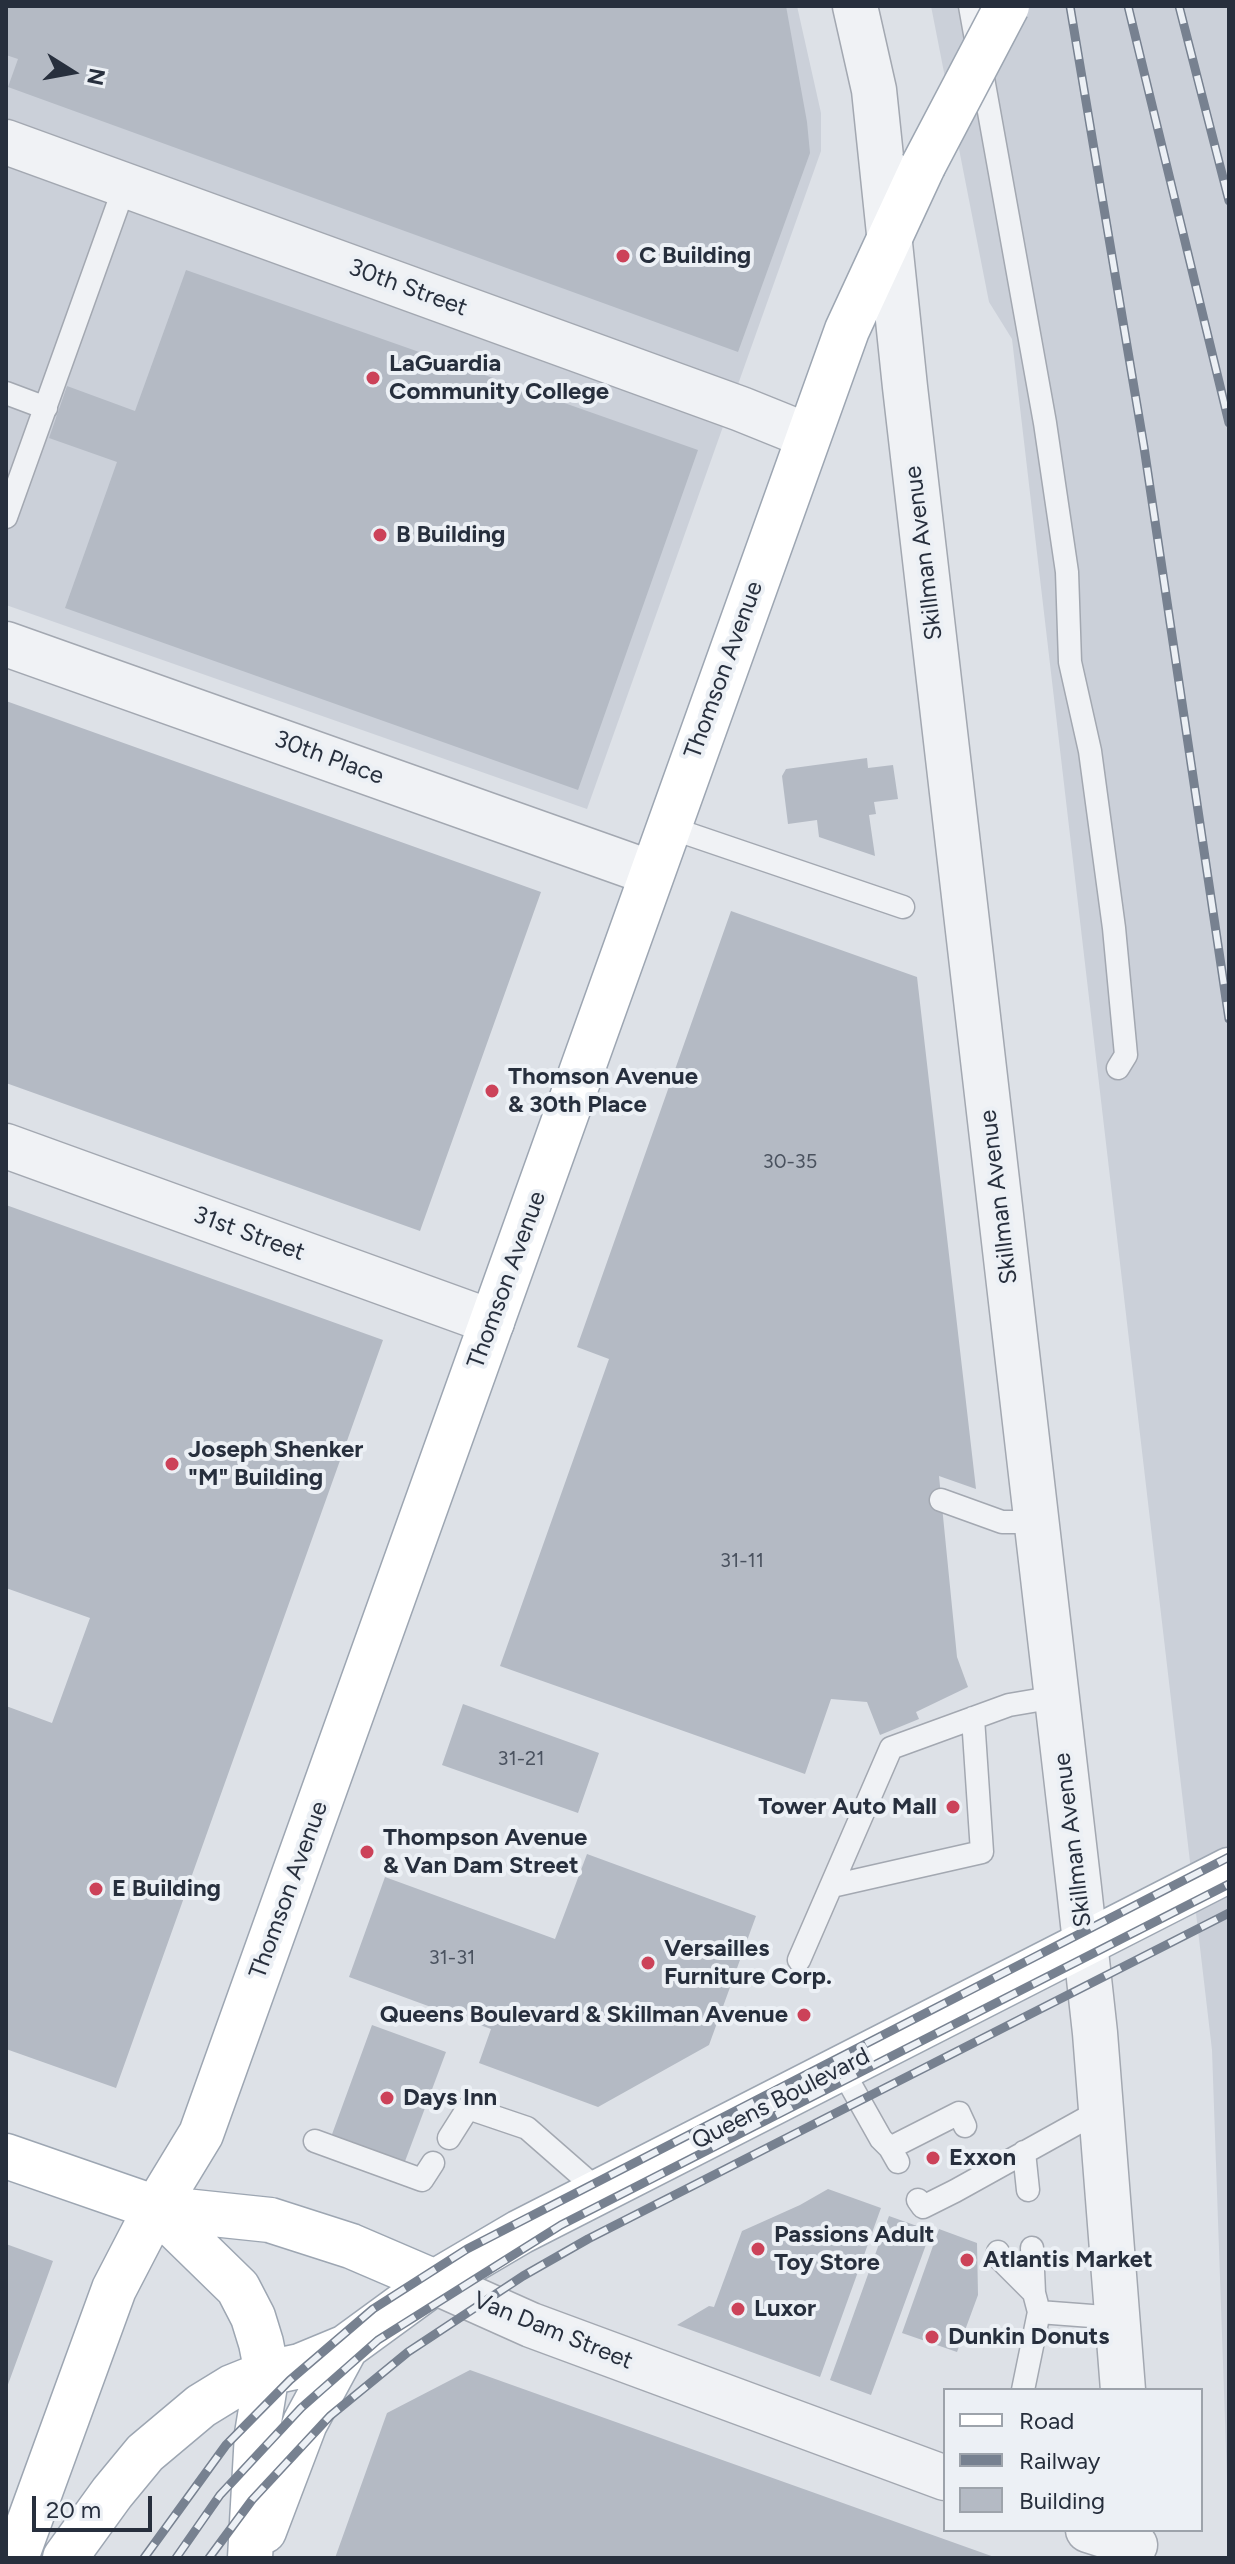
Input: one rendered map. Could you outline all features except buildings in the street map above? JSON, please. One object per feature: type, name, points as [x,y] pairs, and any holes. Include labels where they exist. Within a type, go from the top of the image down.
[{"type":"main road","name":"Thomson Avenue","points":[[16,2558],[114,2289],[156,2208],[201,2134],[847,330],[923,166],[1007,6]]},
{"type":"main road","name":"Queens Boulevard","points":[[65,2558],[145,2453],[170,2429],[232,2387],[267,2373],[300,2366],[346,2347],[435,2282],[520,2232],[1229,1870]]},
{"type":"main road","name":"Van Dam Street","points":[[6,2156],[156,2208],[270,2220],[351,2246],[435,2282]]},
{"type":"main road","name":"Van Dam Street","points":[[156,2208],[238,2288],[253,2317],[267,2373]]},
{"type":"main road","name":"Queens Boulevard","points":[[252,2558],[305,2423],[346,2347]]},
{"type":"main road","points":[[252,2558],[257,2434],[267,2373]]},
{"type":"street","name":"Skillman Avenue","points":[[855,6],[874,90],[888,237],[1085,1944],[1123,2388]]},
{"type":"street","name":"30th Street","points":[[6,142],[808,436]]},
{"type":"street","name":"30th Place","points":[[6,644],[651,873]]},
{"type":"street","name":"31st Street","points":[[6,1146],[492,1322]]},
{"type":"street","name":"Van Dam Street","points":[[435,2282],[531,2325],[943,2477]]},
{"type":"street","points":[[1095,2532],[1135,2544]]},
{"type":"lane","points":[[970,6],[1045,423],[1067,572],[1070,662],[1090,751],[1114,928],[1126,1055],[1118,1068]]},
{"type":"lane","points":[[6,517],[125,185]]},
{"type":"lane","points":[[6,393],[46,408]]},
{"type":"lane","points":[[668,827],[903,907]]},
{"type":"lane","points":[[941,1500],[1002,1522],[1035,1522]]},
{"type":"lane","points":[[799,1960],[891,1748],[1009,1705],[1056,1697]]},
{"type":"lane","points":[[832,1886],[982,1852],[973,1718]]},
{"type":"lane","points":[[841,2068],[881,2139],[894,2155],[928,2137],[959,2113],[965,2126]]},
{"type":"lane","points":[[449,2138],[468,2108],[527,2128],[599,2191]]},
{"type":"lane","points":[[918,2200],[923,2207],[953,2188],[989,2177],[1024,2152],[1101,2110]]},
{"type":"lane","points":[[315,2141],[422,2180],[433,2163]]},
{"type":"lane","points":[[1024,2152],[1028,2190]]},
{"type":"lane","points":[[1023,2388],[1036,2302],[1032,2248]]},
{"type":"lane","points":[[998,2252],[998,2257],[1036,2302],[1118,2318]]},
{"type":"shaded area","name":"LaGuardia Community College","points":[[6,6],[797,6],[821,113],[821,151],[587,809],[6,605]]},
{"type":"shaded area","points":[[931,6],[1229,6],[1229,2534],[1212,2050],[1012,339],[989,302]]},
{"type":"railway","points":[[1070,6],[1144,447],[1229,1019]]},
{"type":"railway","points":[[1128,6],[1229,423]]},
{"type":"railway","points":[[1179,6],[1229,201]]},
{"type":"railway","points":[[144,2558],[226,2445],[290,2380],[373,2309],[467,2249],[1229,1857]]},
{"type":"railway","points":[[176,2558],[220,2495],[301,2408],[378,2340],[561,2225],[1229,1884]]},
{"type":"railway","points":[[209,2558],[252,2500],[330,2416],[408,2352],[523,2276],[588,2239],[1229,1913]]},
{"type":"place","name":"C Building","points":[[623,256]]},
{"type":"place","name":"LaGuardia Community College","points":[[373,378]]},
{"type":"place","name":"B Building","points":[[380,535]]},
{"type":"place","name":"Thomson Avenue & 30th Place","points":[[492,1091]]},
{"type":"place","name":"Joseph Shenker \"M\" Building","points":[[172,1464]]},
{"type":"place","name":"Tower Auto Mall","points":[[953,1807]]},
{"type":"place","name":"Thompson Avenue & Van Dam Street","points":[[367,1852]]},
{"type":"place","name":"E Building","points":[[96,1889]]},
{"type":"place","name":"Versailles Furniture Corp.","points":[[648,1963]]},
{"type":"place","name":"Queens Boulevard & Skillman Avenue","points":[[804,2015]]},
{"type":"place","name":"Days Inn","points":[[387,2098]]},
{"type":"place","name":"Exxon","points":[[933,2158]]},
{"type":"place","name":"Passions Adult Toy Store","points":[[758,2249]]},
{"type":"place","name":"Atlantis Market","points":[[967,2260]]},
{"type":"place","name":"Luxor","points":[[738,2309]]},
{"type":"place","name":"Dunkin Donuts","points":[[932,2337]]}]
